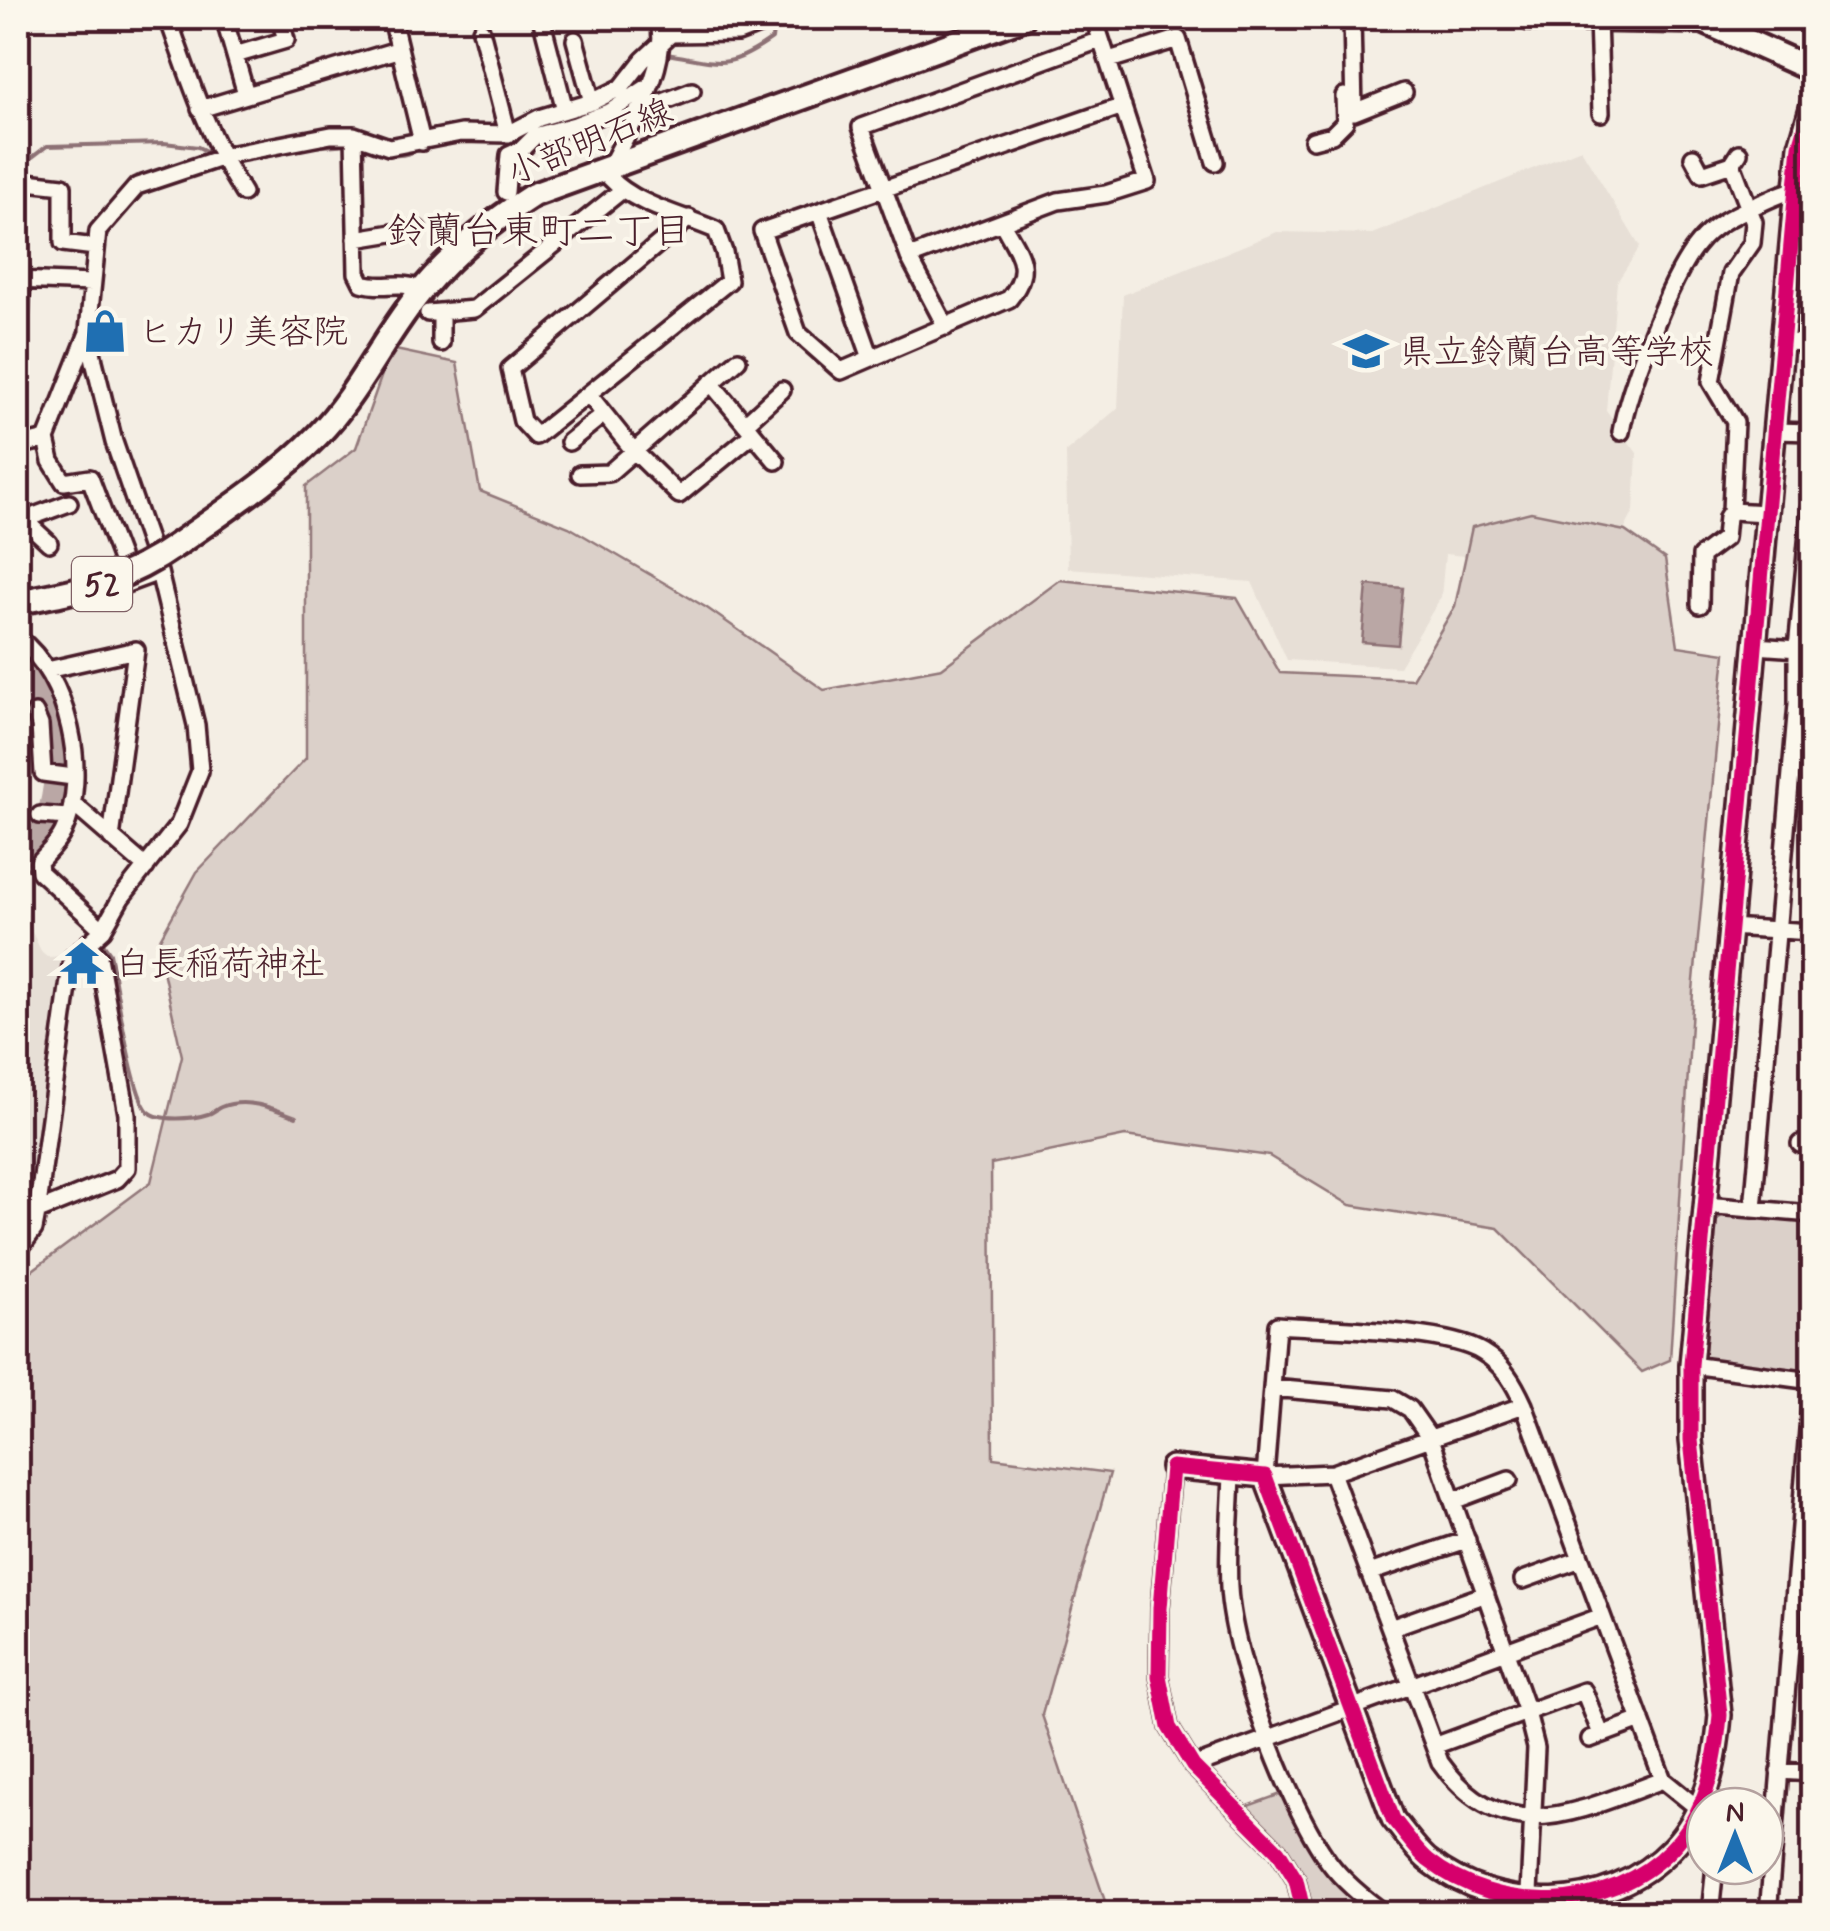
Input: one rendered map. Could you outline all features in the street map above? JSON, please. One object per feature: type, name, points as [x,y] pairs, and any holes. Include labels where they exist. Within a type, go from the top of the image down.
[{"type":"main road","name":"小部明石線","points":[[18,602],[123,578],[178,544],[272,475],[319,434],[422,289],[491,222],[533,195],[1023,18]]},
{"type":"main road","points":[[1530,18],[1703,21],[1812,70]]},
{"type":"street","points":[[168,18],[200,109],[222,160],[243,193]]},
{"type":"street","points":[[224,18],[246,94]]},
{"type":"street","points":[[235,55],[286,40],[280,18]]},
{"type":"street","points":[[541,18],[566,110]]},
{"type":"street","points":[[658,18],[662,31],[654,78],[610,166],[610,178],[622,190],[689,218],[716,230],[729,280],[536,436],[522,421],[510,369],[689,218]]},
{"type":"street","points":[[120,557],[90,478],[64,482],[51,460],[46,439],[88,331],[98,231],[137,186],[233,154],[331,135],[354,135],[388,146],[461,133],[508,134],[622,87],[643,60],[672,34],[738,33],[777,18]]},
{"type":"street","points":[[909,257],[1058,201],[1106,194],[1147,181],[1094,18]]},
{"type":"street","points":[[1313,140],[1332,135],[1345,122],[1341,18]]},
{"type":"street","points":[[1352,18],[1354,112],[1404,92]]},
{"type":"street","points":[[1598,19],[1601,113]]},
{"type":"street","points":[[481,30],[508,134]]},
{"type":"street","points":[[395,32],[422,142]]},
{"type":"street","points":[[1110,60],[1178,39],[1215,162]]},
{"type":"street","points":[[575,40],[592,102]]},
{"type":"street","points":[[946,326],[909,257],[862,127],[1100,40]]},
{"type":"street","points":[[200,109],[397,50]]},
{"type":"street","points":[[506,192],[508,156],[535,136],[610,110],[654,78]]},
{"type":"street","points":[[637,112],[692,92]]},
{"type":"street","points":[[1709,1786],[1720,1715],[1691,1440],[1691,1365],[1782,342],[1804,189],[1800,146],[1812,105]]},
{"type":"street","points":[[1002,222],[1024,263],[1022,282],[1009,300],[841,371],[798,333],[762,231],[1124,106]]},
{"type":"street","points":[[354,135],[357,273],[362,283],[374,286],[402,282],[422,289]]},
{"type":"street","points":[[1693,157],[1702,174],[1735,158],[1754,222],[1752,243],[1731,273],[1711,382],[1734,422],[1731,511],[1726,518],[1725,538],[1701,556],[1700,606]]},
{"type":"street","points":[[18,181],[63,186],[63,243],[95,247]]},
{"type":"street","points":[[1621,432],[1626,406],[1680,268],[1698,243],[1722,221],[1804,189]]},
{"type":"street","points":[[440,343],[435,313],[474,309],[622,190]]},
{"type":"street","points":[[818,210],[871,358]]},
{"type":"street","points":[[356,239],[417,229]]},
{"type":"street","points":[[18,248],[18,352]]},
{"type":"street","points":[[20,280],[92,283]]},
{"type":"street","points":[[18,1251],[34,1229],[38,1211],[72,958],[104,930],[121,898],[180,824],[200,771],[196,725],[159,572],[114,442],[88,331]]},
{"type":"street","points":[[1782,342],[1812,342]]},
{"type":"street","points":[[580,474],[609,473],[738,360]]},
{"type":"street","points":[[711,383],[776,462]]},
{"type":"street","points":[[589,395],[633,450],[679,494],[749,429],[782,390]]},
{"type":"street","points":[[569,442],[604,414]]},
{"type":"street","points":[[1774,431],[1812,432]]},
{"type":"street","points":[[18,446],[46,439]]},
{"type":"street","points":[[1753,1209],[1805,649],[1812,490]]},
{"type":"street","points":[[20,516],[69,503]]},
{"type":"street","points":[[1731,511],[1766,514]]},
{"type":"street","points":[[20,516],[49,543]]},
{"type":"street","points":[[18,611],[85,598],[159,572]]},
{"type":"street","points":[[18,638],[47,670],[67,712],[74,756],[63,832],[39,862],[40,872],[104,930]]},
{"type":"street","points":[[1755,646],[1805,649]]},
{"type":"street","points":[[47,670],[136,650],[111,838]]},
{"type":"street","points":[[35,713],[40,725],[43,774],[70,777]]},
{"type":"street","points":[[40,815],[68,812],[111,838],[146,867]]},
{"type":"street","points":[[1728,927],[1812,932]]},
{"type":"street","points":[[38,1211],[117,1179],[127,1168],[127,1114],[99,958],[87,944]]},
{"type":"street","points":[[1705,1204],[1812,1214]]},
{"type":"street","points":[[1685,1798],[1663,1780],[1511,1376],[1484,1352],[1453,1340],[1277,1325],[1265,1476],[1393,1820],[1426,1859],[1470,1886],[1529,1906],[1578,1898],[1627,1882],[1672,1848],[1685,1832]]},
{"type":"street","points":[[1691,1365],[1812,1381],[1768,1914]]},
{"type":"street","points":[[1272,1388],[1393,1399],[1410,1408],[1431,1438],[1527,1712],[1536,1748],[1529,1906]]},
{"type":"street","points":[[1304,1914],[1296,1880],[1278,1851],[1194,1766],[1169,1727],[1160,1676],[1160,1608],[1172,1467],[1265,1476],[1332,1473],[1524,1405]]},
{"type":"street","points":[[1232,1472],[1229,1591],[1240,1655],[1308,1832],[1332,1866],[1386,1914]]},
{"type":"street","points":[[1332,1473],[1440,1762],[1457,1786],[1484,1806],[1533,1820],[1565,1816],[1663,1780]]},
{"type":"street","points":[[1453,1501],[1509,1480]]},
{"type":"street","points":[[1369,1573],[1467,1540]]},
{"type":"street","points":[[1523,1580],[1581,1559]]},
{"type":"street","points":[[1390,1628],[1486,1594]]},
{"type":"street","points":[[1194,1766],[1602,1616]]},
{"type":"street","points":[[1434,1746],[1584,1691],[1595,1736],[1641,1720]]},
{"type":"street","points":[[1778,1771],[1812,1773]]},
{"type":"street","points":[[1710,1914],[1712,1886]]},
{"type":"shaded area","name":"県立鈴蘭台高等学校","points":[[1581,149],[1640,247],[1617,282],[1606,411],[1637,453],[1634,511],[1614,550],[1578,568],[1445,554],[1441,597],[1399,667],[1287,660],[1252,582],[1068,568],[1066,452],[1118,408],[1123,295],[1277,232],[1372,234]]},
{"type":"shaded area","points":[[391,349],[457,363],[480,491],[569,527],[707,608],[824,690],[942,668],[1060,580],[1237,598],[1280,673],[1412,679],[1455,606],[1472,527],[1531,512],[1625,531],[1665,559],[1678,646],[1725,653],[1693,991],[1670,1360],[1642,1372],[1498,1228],[1350,1205],[1269,1156],[1125,1136],[991,1164],[993,1458],[1110,1473],[1042,1715],[1109,1913],[18,1913],[18,1281],[151,1182],[182,1056],[157,944],[197,872],[306,758],[306,486],[356,448]]},
{"type":"shaded area","points":[[1367,585],[1403,588],[1398,645],[1362,642]]},
{"type":"shaded area","points":[[18,874],[32,932],[42,953],[47,957],[66,956],[29,1222],[18,1245]]},
{"type":"shaded area","points":[[1723,1214],[1812,1222],[1812,1374],[1704,1362],[1717,1220]]},
{"type":"shaded area","points":[[1278,1795],[1286,1798],[1323,1861],[1374,1913],[1312,1913],[1287,1855],[1245,1807]]},
{"type":"waterway","points":[[666,54],[732,60],[772,39],[773,30],[803,18]]},
{"type":"waterway","points":[[18,168],[47,146],[164,143],[198,147],[214,155]]},
{"type":"waterway","points":[[237,162],[310,147],[350,144]]},
{"type":"waterway","points":[[368,148],[397,155],[425,147]]},
{"type":"waterway","points":[[18,665],[32,680],[50,720],[56,765],[51,809],[44,828],[18,858]]},
{"type":"waterway","points":[[18,860],[33,873]]},
{"type":"waterway","points":[[100,939],[110,953],[130,1061],[148,1111],[160,1117],[185,1118],[230,1104],[250,1103],[296,1117]]},
{"type":"cycle path","points":[[1304,1914],[1296,1880],[1278,1851],[1193,1766],[1169,1727],[1159,1676],[1160,1608],[1172,1467],[1265,1476],[1393,1819],[1423,1856],[1456,1878],[1487,1891],[1519,1898],[1586,1895],[1617,1885],[1647,1870],[1672,1848],[1694,1819],[1708,1786],[1720,1715],[1691,1440],[1691,1365],[1800,146],[1812,105]]},
{"type":"place","name":"ヒカリ美容院","points":[[105,331]]},
{"type":"place","name":"県立鈴蘭台高等学校","points":[[1366,351]]},
{"type":"place","name":"白長稲荷神社","points":[[82,963]]},
{"type":"district","name":"鈴蘭台東町二丁目","points":[[539,230]]}]
